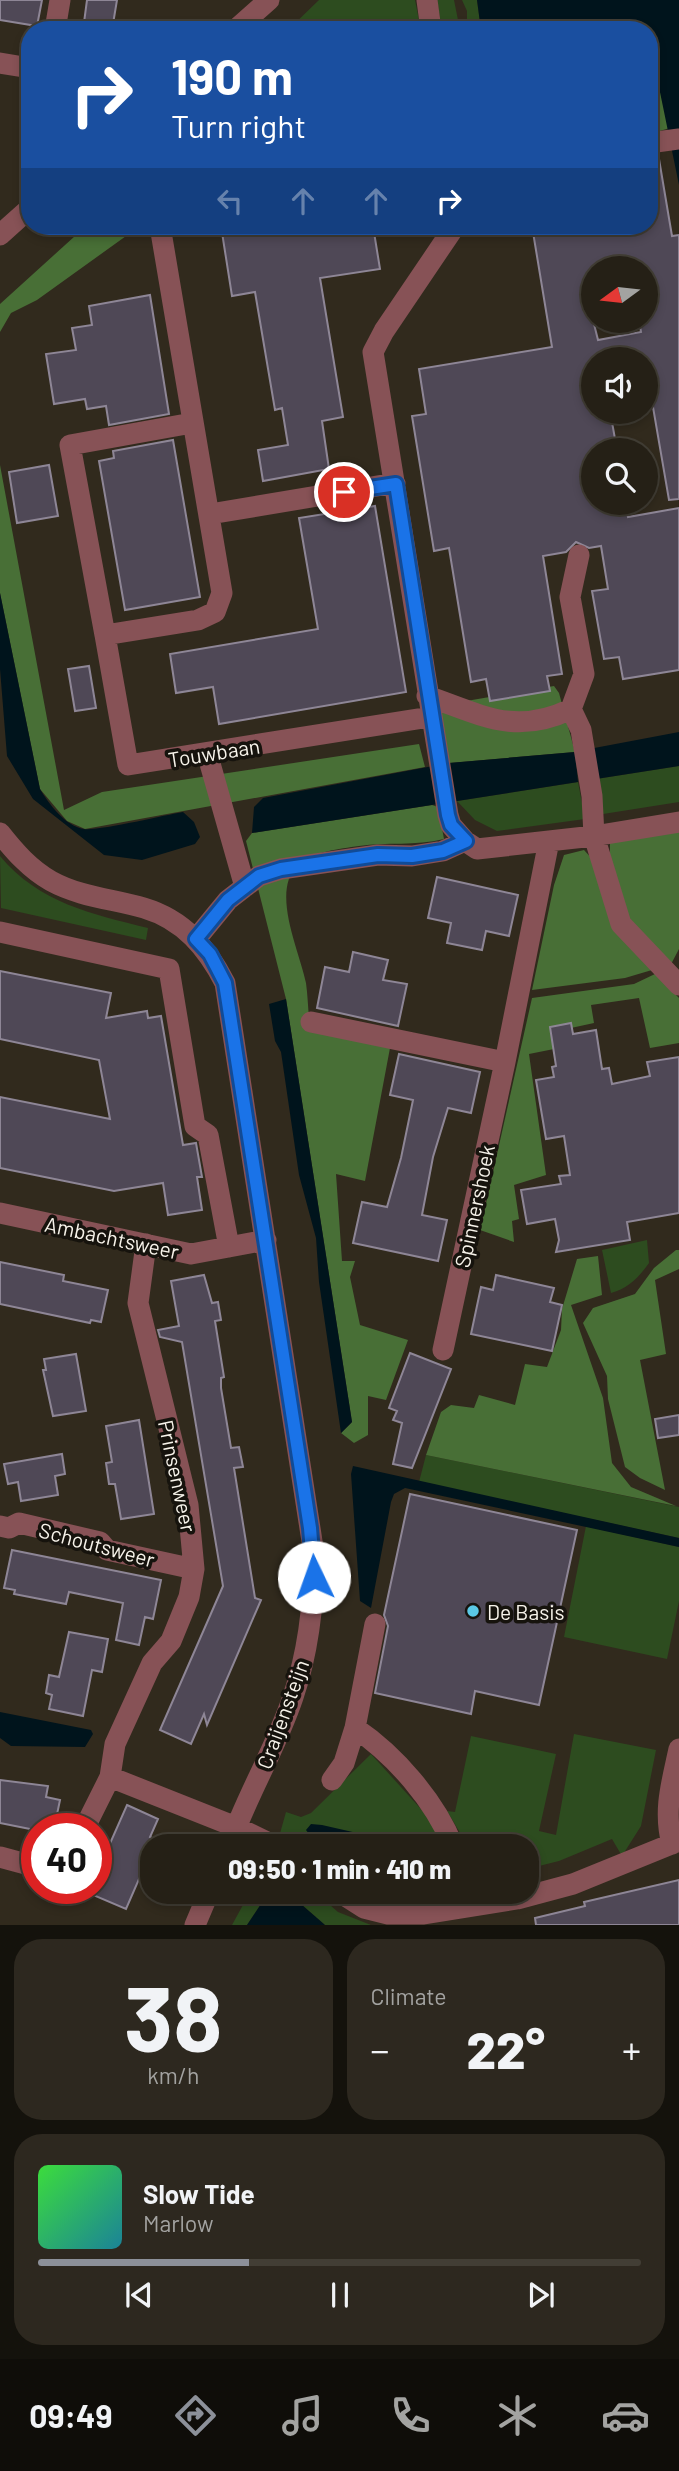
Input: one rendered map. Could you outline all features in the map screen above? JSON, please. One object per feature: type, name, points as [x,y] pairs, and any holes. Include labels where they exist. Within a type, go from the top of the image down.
[{"type":"street","points":[[56,21],[60,0]]},
{"type":"street","points":[[245,21],[269,0]]},
{"type":"street","points":[[427,0],[430,21]]},
{"type":"street","points":[[0,63],[21,66]]},
{"type":"street","points":[[658,142],[679,139]]},
{"type":"street","points":[[0,235],[21,216]]},
{"type":"street","points":[[104,635],[198,620],[215,612],[222,593],[161,235]]},
{"type":"street","points":[[449,235],[384,331],[373,352],[429,706],[451,825],[477,849],[594,836],[679,821]]},
{"type":"street","name":"Touwbaan","points":[[192,423],[70,445],[128,765],[207,753],[429,706]]},
{"type":"street","points":[[210,514],[396,484]]},
{"type":"street","points":[[579,555],[570,597],[584,674],[571,709],[581,730],[592,796],[594,836],[621,924],[679,985]]},
{"type":"street","points":[[429,706],[515,724],[546,720],[571,709]]},
{"type":"street","points":[[207,753],[245,887]]},
{"type":"street","name":"Craijensteijn","points":[[0,833],[33,870],[53,883],[83,895],[146,909],[196,939],[210,954],[225,983],[314,1554],[314,1599],[309,1638],[293,1698],[233,1834]]},
{"type":"street","points":[[196,939],[228,900],[259,876],[281,869],[378,855],[412,856],[443,851],[466,841]]},
{"type":"street","name":"Spinnershoek","points":[[443,1350],[549,841]]},
{"type":"street","points":[[0,932],[169,969],[195,1126],[208,1135],[229,1247]]},
{"type":"street","points":[[311,1022],[505,1062]]},
{"type":"street","name":"Ambachtsweer","points":[[0,1213],[191,1254],[266,1240]]},
{"type":"street","name":"Prinsenweer","points":[[91,1813],[110,1777],[115,1744],[152,1663],[171,1641],[190,1597],[194,1569],[188,1505],[138,1303],[146,1244]]},
{"type":"street","name":"Schoutsweer","points":[[0,1526],[9,1528],[19,1523],[100,1542],[107,1550],[194,1569]]},
{"type":"street","points":[[332,1780],[344,1763],[355,1728],[375,1624]]},
{"type":"street","points":[[355,1728],[372,1740],[420,1792],[448,1834]]},
{"type":"street","points":[[539,1893],[573,1884],[675,1843],[666,1823],[667,1805],[679,1749]]},
{"type":"street","points":[[110,1777],[226,1834]]},
{"type":"street","points":[[0,1857],[21,1863]]},
{"type":"street","points":[[195,1925],[204,1904]]},
{"type":"street","points":[[358,1904],[388,1914],[424,1914],[451,1904]]},
{"type":"green space","points":[[319,0],[415,0],[419,21],[297,21]]},
{"type":"green space","points":[[437,0],[454,0],[458,21],[440,21]]},
{"type":"green space","points":[[462,0],[477,0],[480,21],[467,21],[467,11]]},
{"type":"green space","points":[[658,77],[670,128],[658,131]]},
{"type":"green space","points":[[76,235],[127,235],[37,300],[11,313],[0,332],[0,304]]},
{"type":"green space","points":[[0,465],[64,810],[102,792],[419,744],[425,767],[85,829],[67,821],[40,789],[0,593]]},
{"type":"green space","points":[[554,686],[559,693],[575,752],[449,763],[437,706]]},
{"type":"green space","points":[[679,766],[679,802],[603,814],[596,779]]},
{"type":"green space","points":[[578,782],[585,819],[497,831],[475,820],[457,801]]},
{"type":"green space","points":[[432,805],[438,807],[444,839],[359,846],[319,854],[298,865],[290,876],[287,890],[289,922],[306,983],[310,1026],[390,1048],[365,1181],[336,1174],[342,1261],[355,1261],[350,1277],[360,1325],[408,1340],[386,1400],[368,1396],[368,1435],[354,1443],[341,1433],[352,1422],[286,999],[246,841],[252,833]]},
{"type":"green space","points":[[679,831],[679,949],[669,968],[623,917],[610,860],[610,842]]},
{"type":"green space","points":[[584,850],[595,862],[652,970],[625,978],[532,990],[554,885],[564,855]]},
{"type":"green space","points":[[0,856],[15,872],[49,896],[87,911],[148,928],[146,940],[1,908]]},
{"type":"green space","points":[[655,974],[679,998],[679,1043],[650,1048],[639,998],[591,1005],[594,1023],[557,1031],[559,1048],[529,1054],[546,1175],[514,1185],[519,1219],[512,1221],[514,1242],[480,1230],[532,998],[634,984]]},
{"type":"green space","points":[[647,1240],[649,1263],[633,1282],[611,1293],[602,1250]]},
{"type":"green space","points":[[679,1250],[679,1269],[655,1280],[666,1354],[640,1360],[665,1490],[625,1467],[608,1399],[607,1376],[583,1323],[593,1308],[635,1294],[654,1268]]},
{"type":"green space","points":[[598,1256],[602,1295],[571,1305],[603,1398],[612,1463],[631,1487],[676,1506],[426,1455],[441,1412],[451,1405],[474,1408],[479,1395],[515,1405],[525,1364],[547,1367],[561,1330],[562,1309],[577,1259]]},
{"type":"green space","points":[[426,1455],[679,1507],[679,1538],[419,1482]]},
{"type":"green space","points":[[440,1495],[452,1496],[577,1524]]},
{"type":"green space","points":[[586,1526],[679,1547],[679,1601],[667,1659],[564,1637]]},
{"type":"green space","points":[[574,1734],[656,1750],[641,1826],[622,1856],[612,1839],[559,1861],[539,1866],[539,1834],[461,1834],[447,1811],[455,1812],[471,1736],[556,1754],[539,1831],[556,1835]]},
{"type":"green space","points":[[371,1754],[439,1829],[440,1834],[280,1834],[286,1812],[301,1817],[311,1813]]},
{"type":"green space","points":[[243,1904],[261,1904],[247,1925],[232,1925]]},
{"type":"green space","points":[[301,1904],[329,1904],[338,1912],[371,1925],[325,1925]]},
{"type":"water","points":[[477,0],[679,0],[679,185],[658,82],[658,21],[480,21]]},
{"type":"water","points":[[0,593],[40,789],[53,807],[70,824],[84,829],[183,812],[194,822],[200,837],[195,844],[142,860],[104,855],[33,799],[7,756],[0,669]]},
{"type":"water","points":[[679,732],[679,766],[596,779],[589,749]]},
{"type":"water","points":[[575,752],[578,782],[252,833],[254,807],[263,798],[449,763]]},
{"type":"water","points":[[286,999],[352,1422],[341,1433],[319,1282],[316,1238],[299,1175],[281,1052],[275,1041],[269,1004]]},
{"type":"water","points":[[353,1466],[679,1538],[679,1547],[405,1488],[394,1494],[391,1502],[371,1608],[360,1601],[351,1474]]},
{"type":"water","points":[[0,1712],[91,1730],[93,1734],[85,1747],[11,1746],[0,1738]]},
{"type":"water","points":[[311,1824],[361,1834],[309,1834],[306,1830]]},
{"type":"water","points":[[261,1904],[301,1904],[325,1925],[247,1925]]},
{"type":"building","points":[[0,0],[42,0],[38,21],[21,21],[21,23],[0,20]]},
{"type":"building","points":[[87,0],[117,0],[114,21],[84,21]]},
{"type":"building","points":[[659,159],[672,236],[679,235],[679,499],[669,500],[656,424],[658,347],[581,347],[581,424],[612,424],[615,438],[581,438],[581,515],[658,515],[658,512],[679,508],[679,670],[623,679],[619,657],[604,659],[592,591],[608,589],[601,546],[589,548],[576,542],[566,552],[543,556],[562,674],[547,676],[550,691],[490,701],[486,679],[471,682],[449,548],[434,551],[412,416],[426,414],[419,369],[552,347],[533,235],[658,235]]},
{"type":"building","points":[[222,235],[374,235],[380,269],[320,278],[343,417],[322,421],[329,469],[263,481],[258,450],[288,445],[282,408],[275,410],[255,292],[232,296]]},
{"type":"building","points":[[150,295],[169,414],[109,425],[106,406],[87,409],[85,399],[54,404],[46,354],[76,350],[72,328],[92,325],[89,306]]},
{"type":"building","points":[[173,440],[200,597],[125,610],[99,461],[114,458],[113,451]]},
{"type":"building","points":[[49,465],[58,516],[17,523],[9,472]]},
{"type":"building","points":[[375,506],[406,692],[219,724],[213,687],[176,693],[170,654],[318,629],[299,518]]},
{"type":"building","points":[[89,666],[96,708],[75,711],[68,669]]},
{"type":"building","points":[[437,877],[518,895],[509,936],[486,931],[482,950],[447,943],[451,923],[428,918]]},
{"type":"building","points":[[353,952],[388,960],[383,980],[407,984],[398,1026],[317,1008],[325,967],[349,972]]},
{"type":"building","points":[[0,971],[111,993],[106,1018],[147,1011],[148,1018],[161,1016],[183,1145],[196,1143],[202,1177],[197,1177],[202,1210],[168,1215],[163,1183],[114,1191],[0,1168],[0,1097],[110,1119],[99,1060],[0,1039]]},
{"type":"building","points":[[571,1023],[573,1034],[596,1030],[602,1069],[609,1068],[612,1084],[650,1076],[647,1062],[679,1057],[679,1213],[627,1222],[630,1240],[556,1252],[559,1240],[555,1219],[527,1224],[521,1190],[561,1184],[559,1176],[570,1175],[564,1136],[546,1139],[536,1080],[554,1077],[552,1067],[556,1066],[550,1027]]},
{"type":"building","points":[[399,1054],[480,1072],[471,1113],[448,1108],[433,1157],[422,1215],[447,1220],[438,1261],[353,1243],[362,1202],[387,1207],[401,1158],[413,1100],[390,1095]]},
{"type":"building","points":[[0,1262],[64,1275],[63,1281],[108,1290],[101,1322],[91,1320],[90,1323],[0,1304]]},
{"type":"building","points":[[204,1275],[212,1303],[218,1302],[221,1320],[215,1321],[224,1377],[221,1378],[221,1388],[231,1448],[239,1447],[243,1467],[234,1468],[255,1598],[261,1600],[207,1725],[204,1714],[191,1744],[160,1730],[223,1586],[182,1342],[160,1337],[158,1330],[179,1326],[171,1281]]},
{"type":"building","points":[[496,1275],[554,1288],[550,1302],[562,1305],[552,1351],[471,1334],[481,1287],[493,1290]]},
{"type":"building","points":[[410,1353],[451,1369],[412,1468],[393,1464],[402,1423],[393,1420],[397,1411],[389,1408]]},
{"type":"building","points":[[76,1354],[86,1411],[53,1416],[43,1370],[46,1370],[44,1359]]},
{"type":"building","points":[[679,1415],[679,1435],[658,1438],[655,1419]]},
{"type":"building","points":[[139,1420],[154,1514],[121,1519],[115,1484],[109,1484],[106,1463],[112,1462],[106,1426]]},
{"type":"building","points":[[62,1454],[65,1474],[55,1476],[58,1495],[21,1501],[18,1482],[8,1484],[4,1464]]},
{"type":"building","name":"De Basis","points":[[410,1494],[577,1530],[539,1705],[475,1691],[471,1714],[375,1693],[388,1626],[384,1615]]},
{"type":"building","points":[[12,1550],[161,1580],[153,1619],[145,1617],[139,1645],[116,1640],[123,1603],[69,1592],[66,1604],[14,1594],[15,1590],[4,1588]]},
{"type":"building","points":[[69,1632],[108,1639],[102,1672],[92,1670],[83,1716],[49,1709],[52,1695],[46,1693],[49,1675],[59,1677]]},
{"type":"building","points":[[0,1780],[48,1786],[46,1797],[60,1800],[57,1813],[21,1813],[21,1827],[0,1823]]},
{"type":"building","points":[[127,1805],[158,1819],[151,1834],[140,1834],[140,1877],[126,1909],[112,1903],[112,1839]]},
{"type":"building","points":[[679,1880],[679,1925],[536,1925],[535,1918],[585,1906],[584,1902]]},
{"type":"place","name":"De Basis","points":[[473,1611]]},
{"type":"route","points":[[314,1577],[314,1554],[225,983],[210,954],[196,939],[228,900],[259,876],[281,869],[378,855],[412,856],[443,851],[466,841],[451,825],[448,815],[430,717],[396,484],[344,492]]}]
